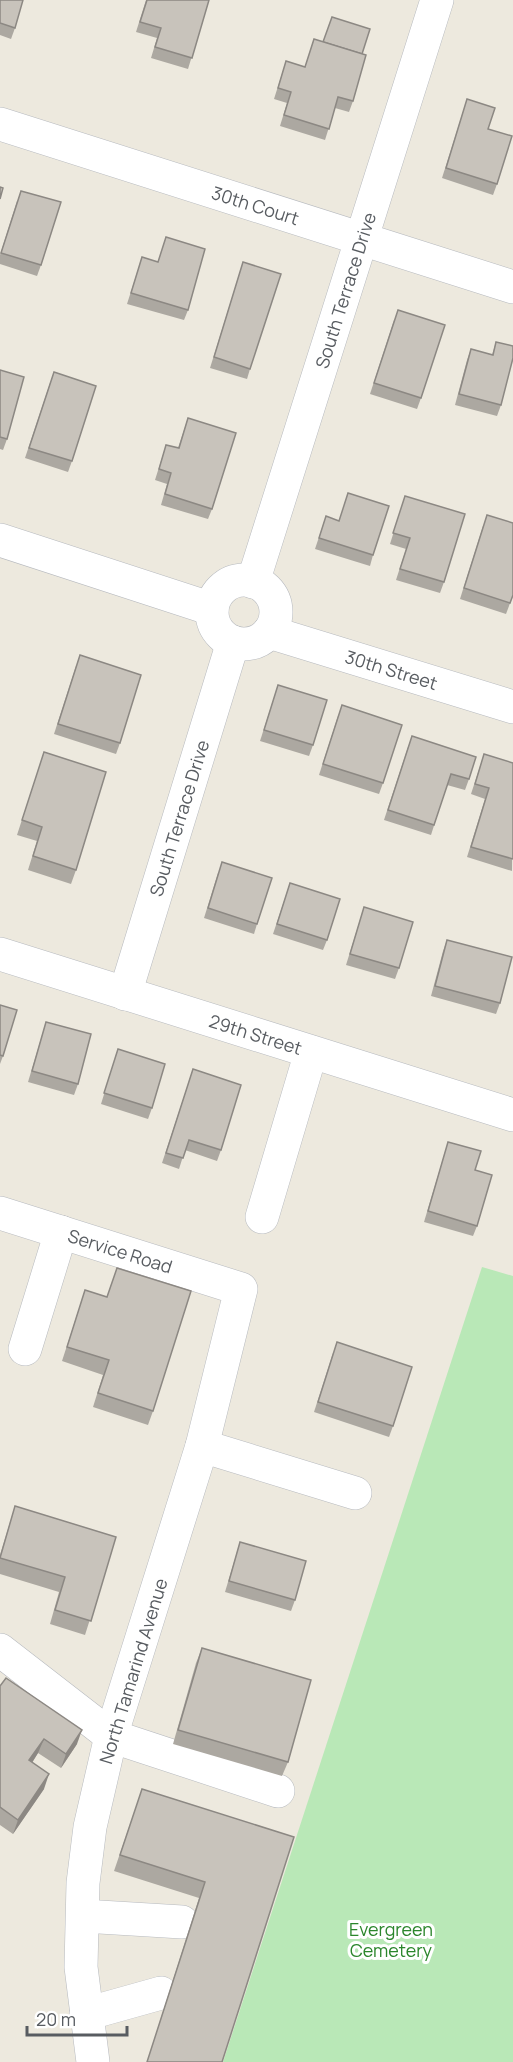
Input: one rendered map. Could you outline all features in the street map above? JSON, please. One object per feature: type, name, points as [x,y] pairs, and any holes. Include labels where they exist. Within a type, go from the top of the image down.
[{"type":"street","name":"South Terrace Drive","points":[[254,582],[437,0]]},
{"type":"street","name":"30th Court","points":[[0,124],[513,287]]},
{"type":"street","points":[[0,540],[212,609]]},
{"type":"street","points":[[244,580],[254,582],[263,586],[270,593],[276,613],[274,623],[269,632],[253,643],[233,642],[217,629],[212,609],[219,591],[226,585],[244,580]]},
{"type":"street","name":"30th Street","points":[[269,632],[513,707]]},
{"type":"street","name":"South Terrace Drive","points":[[125,994],[233,642]]},
{"type":"street","name":"29th Street","points":[[0,954],[513,1115]]},
{"type":"street","points":[[262,1217],[311,1052]]},
{"type":"street","name":"Service Road","points":[[0,1213],[241,1288]]},
{"type":"street","points":[[25,1349],[61,1232]]},
{"type":"street","name":"North Tamarind Avenue","points":[[93,2062],[81,1968],[83,1883],[90,1827],[111,1736],[202,1446],[241,1288]]},
{"type":"street","points":[[202,1446],[355,1493]]},
{"type":"street","points":[[0,1650],[111,1736],[278,1791]]},
{"type":"street","points":[[83,1916],[182,1922]]},
{"type":"street","points":[[86,2014],[161,1993]]},
{"type":"green space","name":"Evergreen Cemetery","points":[[482,1267],[513,1276],[513,2062],[223,2062]]},
{"type":"building","points":[[0,0],[23,0],[15,28],[0,23]]},
{"type":"building","points":[[147,0],[209,0],[192,58],[155,47],[161,28],[140,22]]},
{"type":"building","points":[[332,17],[370,29],[362,54],[323,42]]},
{"type":"building","points":[[314,39],[366,55],[353,101],[338,97],[329,129],[284,115],[291,92],[278,88],[286,61],[305,67]]},
{"type":"building","points":[[467,99],[495,108],[488,129],[512,136],[497,184],[446,168]]},
{"type":"building","points":[[21,191],[61,202],[41,265],[1,253]]},
{"type":"building","points":[[166,237],[205,249],[188,310],[131,293],[142,257],[158,262]]},
{"type":"building","points":[[243,262],[281,274],[250,369],[214,357]]},
{"type":"building","points":[[398,310],[445,325],[421,398],[374,383]]},
{"type":"building","points":[[496,342],[513,346],[513,358],[501,405],[459,394],[471,349],[493,355]]},
{"type":"building","points":[[0,370],[24,377],[7,439],[0,437]]},
{"type":"building","points":[[54,372],[96,386],[72,461],[29,448]]},
{"type":"building","points":[[188,418],[236,433],[212,509],[165,494],[171,473],[159,469],[166,445],[179,448]]},
{"type":"building","points":[[348,493],[389,506],[373,555],[319,538],[326,516],[339,521]]},
{"type":"building","points":[[405,496],[465,514],[444,582],[400,569],[410,538],[393,533]]},
{"type":"building","points":[[487,515],[513,523],[513,595],[510,603],[464,588]]},
{"type":"building","points":[[80,655],[141,675],[120,743],[58,724]]},
{"type":"building","points":[[278,685],[327,700],[313,745],[264,730]]},
{"type":"building","points":[[342,705],[402,725],[383,783],[323,764]]},
{"type":"building","points":[[412,736],[476,757],[469,779],[451,774],[434,825],[388,810]]},
{"type":"building","points":[[44,752],[106,772],[76,870],[33,856],[42,827],[22,820]]},
{"type":"building","points":[[484,754],[513,763],[513,859],[471,847],[489,788],[475,784]]},
{"type":"building","points":[[222,862],[272,878],[257,924],[208,908]]},
{"type":"building","points":[[290,883],[340,899],[327,940],[277,924]]},
{"type":"building","points":[[364,907],[413,922],[399,968],[350,954]]},
{"type":"building","points":[[447,940],[512,957],[500,1003],[435,986]]},
{"type":"building","points":[[0,1005],[17,1010],[3,1056],[0,1055]]},
{"type":"building","points":[[46,1022],[91,1034],[78,1084],[32,1071]]},
{"type":"building","points":[[118,1049],[165,1064],[152,1108],[104,1093]]},
{"type":"building","points":[[193,1069],[241,1085],[221,1150],[189,1140],[183,1158],[166,1153]]},
{"type":"building","points":[[448,1142],[481,1151],[475,1170],[492,1175],[477,1226],[428,1211]]},
{"type":"building","points":[[117,1268],[191,1291],[153,1411],[98,1393],[109,1360],[67,1347],[85,1290],[107,1297]]},
{"type":"building","points":[[337,1342],[412,1367],[393,1426],[318,1402]]},
{"type":"building","points":[[15,1506],[116,1537],[91,1621],[55,1610],[65,1577],[0,1558]]},
{"type":"building","points":[[240,1542],[306,1561],[295,1600],[229,1581]]},
{"type":"building","points":[[202,1648],[311,1680],[288,1762],[178,1730]]},
{"type":"building","points":[[6,1678],[82,1730],[66,1754],[44,1739],[29,1760],[49,1774],[18,1820],[0,1807],[0,1686]]},
{"type":"building","points":[[142,1789],[294,1837],[222,2062],[147,2062],[205,1882],[120,1855]]}]
